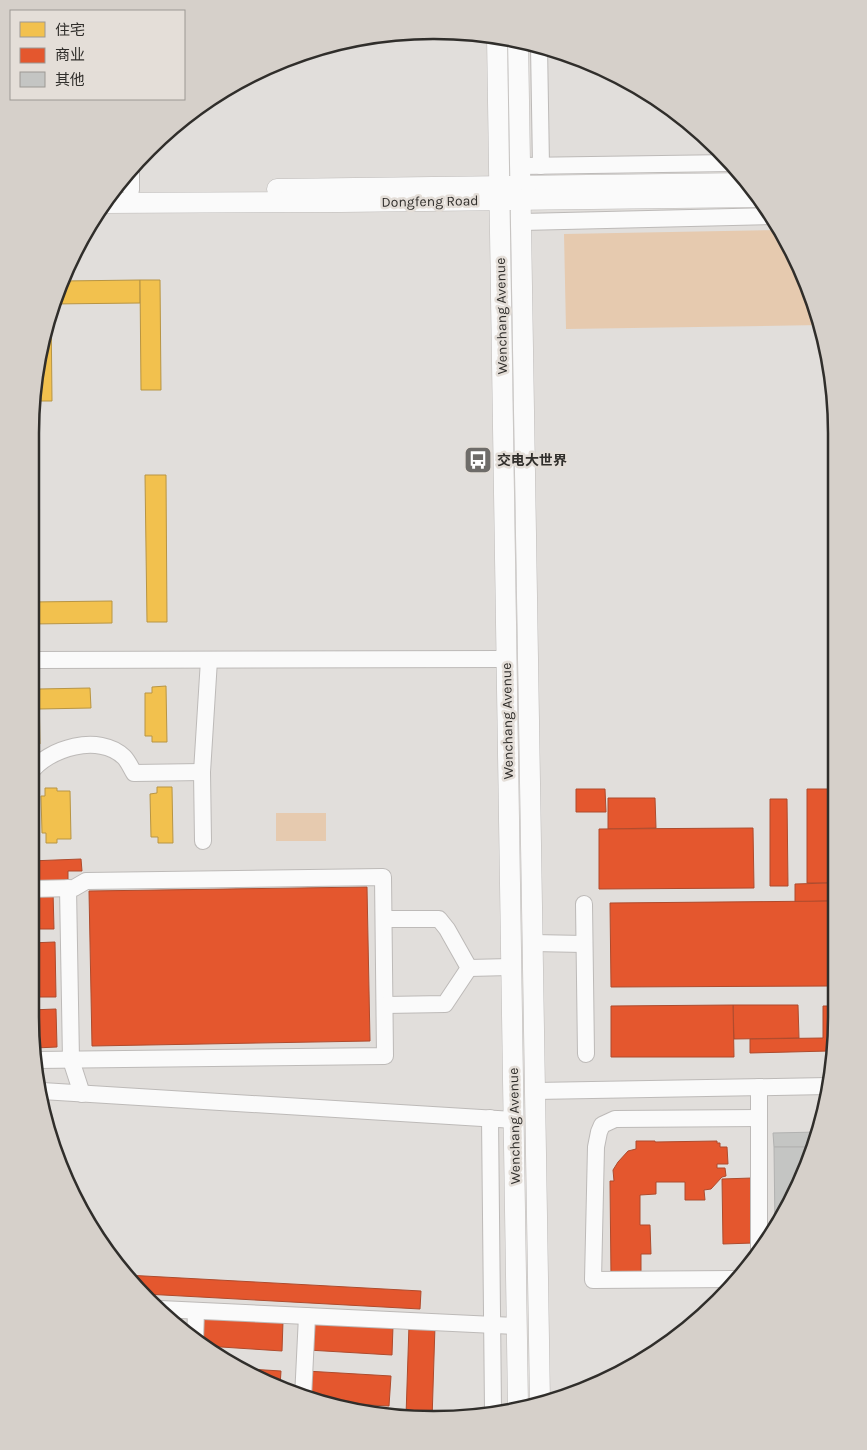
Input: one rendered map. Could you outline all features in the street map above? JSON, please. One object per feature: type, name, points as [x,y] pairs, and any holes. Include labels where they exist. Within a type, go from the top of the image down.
[{"type":"main road","name":"Wenchang Avenue","points":[[497,44],[518,1402]]},
{"type":"main road","name":"Wenchang Avenue","points":[[518,48],[540,1397]]},
{"type":"main road","name":"Dongfeng Road","points":[[113,203],[500,193],[521,184],[739,183]]},
{"type":"main road","name":"Dongfeng Road","points":[[521,184],[750,197]]},
{"type":"main road","name":"Dongfeng Road","points":[[123,190],[500,193]]},
{"type":"street","points":[[539,53],[542,166]]},
{"type":"street","points":[[521,184],[542,166],[722,164]]},
{"type":"street","points":[[522,222],[763,216]]},
{"type":"street","points":[[39,660],[506,659]]},
{"type":"street","points":[[203,841],[202,772],[209,660]]},
{"type":"street","points":[[39,763],[62,749],[94,745],[124,756],[134,773],[202,772]]},
{"type":"street","points":[[39,888],[74,888],[86,881],[383,877],[384,919],[385,1056],[41,1060]]},
{"type":"street","points":[[68,888],[71,1060],[82,1094]]},
{"type":"street","points":[[584,904],[586,1054]]},
{"type":"street","points":[[384,919],[440,919],[448,929],[469,968]]},
{"type":"street","points":[[533,943],[584,944]]},
{"type":"street","points":[[469,968],[511,967]]},
{"type":"street","points":[[385,1005],[445,1004],[469,968]]},
{"type":"street","points":[[535,1090],[822,1086]]},
{"type":"street","points":[[759,1087],[759,1240]]},
{"type":"street","points":[[46,1091],[514,1120]]},
{"type":"street","points":[[490,1118],[493,1407]]},
{"type":"street","points":[[728,1279],[593,1280],[598,1132],[602,1125],[616,1119],[759,1118]]},
{"type":"street","points":[[169,1310],[517,1326]]},
{"type":"street","points":[[195,1331],[196,1311]]},
{"type":"street","points":[[303,1388],[307,1316]]},
{"type":"shaded area","points":[[772,230],[788,259],[813,325],[566,329],[564,234]]},
{"type":"shaded area","points":[[276,813],[326,813],[326,841],[276,841]]},
{"type":"building: 住宅","points":[[140,280],[140,303],[61,304],[69,281]]},
{"type":"building: 住宅","points":[[140,280],[160,280],[161,390],[141,390]]},
{"type":"building: 住宅","points":[[51,334],[52,401],[41,401],[46,356]]},
{"type":"building: 住宅","points":[[145,475],[166,475],[167,622],[147,622]]},
{"type":"building: 住宅","points":[[112,601],[112,623],[39,624],[39,602]]},
{"type":"building: 住宅","points":[[166,686],[167,742],[152,742],[152,736],[145,736],[145,693],[152,693],[152,687]]},
{"type":"building: 住宅","points":[[90,688],[91,708],[39,709],[39,689]]},
{"type":"building: 住宅","points":[[39,689],[40,744],[39,744]]},
{"type":"building: 住宅","points":[[157,787],[172,787],[173,843],[158,843],[158,837],[151,837],[150,794],[157,793]]},
{"type":"building: 住宅","points":[[45,788],[57,788],[57,791],[70,791],[71,839],[57,839],[57,843],[46,843],[46,833],[42,833],[41,796],[45,796]]},
{"type":"building: 商业","points":[[576,789],[605,789],[606,812],[576,812]]},
{"type":"building: 商业","points":[[807,789],[828,789],[828,883],[807,883]]},
{"type":"building: 商业","points":[[608,798],[655,798],[656,828],[608,829]]},
{"type":"building: 商业","points":[[770,799],[787,799],[788,886],[770,886]]},
{"type":"building: 商业","points":[[753,828],[754,888],[599,889],[599,829]]},
{"type":"building: 商业","points":[[81,859],[82,871],[68,871],[68,882],[39,882],[39,861]]},
{"type":"building: 商业","points":[[828,883],[828,901],[795,902],[795,884]]},
{"type":"building: 商业","points":[[367,887],[370,1041],[92,1046],[89,891]]},
{"type":"building: 商业","points":[[53,891],[54,929],[39,929],[39,892]]},
{"type":"building: 商业","points":[[828,901],[828,986],[611,987],[610,903]]},
{"type":"building: 商业","points":[[55,942],[56,997],[39,997],[39,943]]},
{"type":"building: 商业","points":[[733,1005],[798,1005],[799,1038],[734,1039]]},
{"type":"building: 商业","points":[[733,1005],[734,1057],[611,1057],[611,1006]]},
{"type":"building: 商业","points":[[823,1006],[828,1006],[826,1051],[750,1053],[750,1039],[823,1038]]},
{"type":"building: 商业","points":[[56,1009],[57,1047],[40,1048],[39,1010]]},
{"type":"building: 商业","points":[[636,1141],[717,1141],[717,1143],[720,1143],[720,1147],[727,1147],[728,1164],[717,1164],[717,1168],[725,1168],[726,1176],[722,1177],[711,1189],[704,1190],[705,1200],[685,1200],[685,1182],[656,1182],[656,1194],[640,1195],[640,1225],[650,1225],[651,1254],[641,1254],[641,1275],[611,1276],[610,1181],[614,1181],[613,1170],[618,1162],[628,1151],[636,1149]]},
{"type":"building: 商业","points":[[752,1178],[753,1243],[723,1244],[722,1179]]},
{"type":"building: 商业","points":[[136,1276],[421,1291],[420,1309],[153,1294]]},
{"type":"building: 商业","points":[[202,1317],[283,1321],[282,1351],[217,1347],[201,1336]]},
{"type":"building: 商业","points":[[309,1321],[393,1326],[392,1355],[308,1350]]},
{"type":"building: 商业","points":[[409,1325],[435,1326],[432,1411],[406,1410]]},
{"type":"building: 商业","points":[[256,1369],[281,1371],[280,1380]]},
{"type":"building: 商业","points":[[306,1371],[391,1376],[389,1406],[356,1404],[305,1389]]},
{"type":"building: 其他","points":[[811,1132],[806,1147],[774,1147],[773,1133]]},
{"type":"building: 其他","points":[[774,1147],[806,1147],[788,1191],[775,1214]]},
{"type":"place","name":"交电大世界","points":[[478,460]]}]
